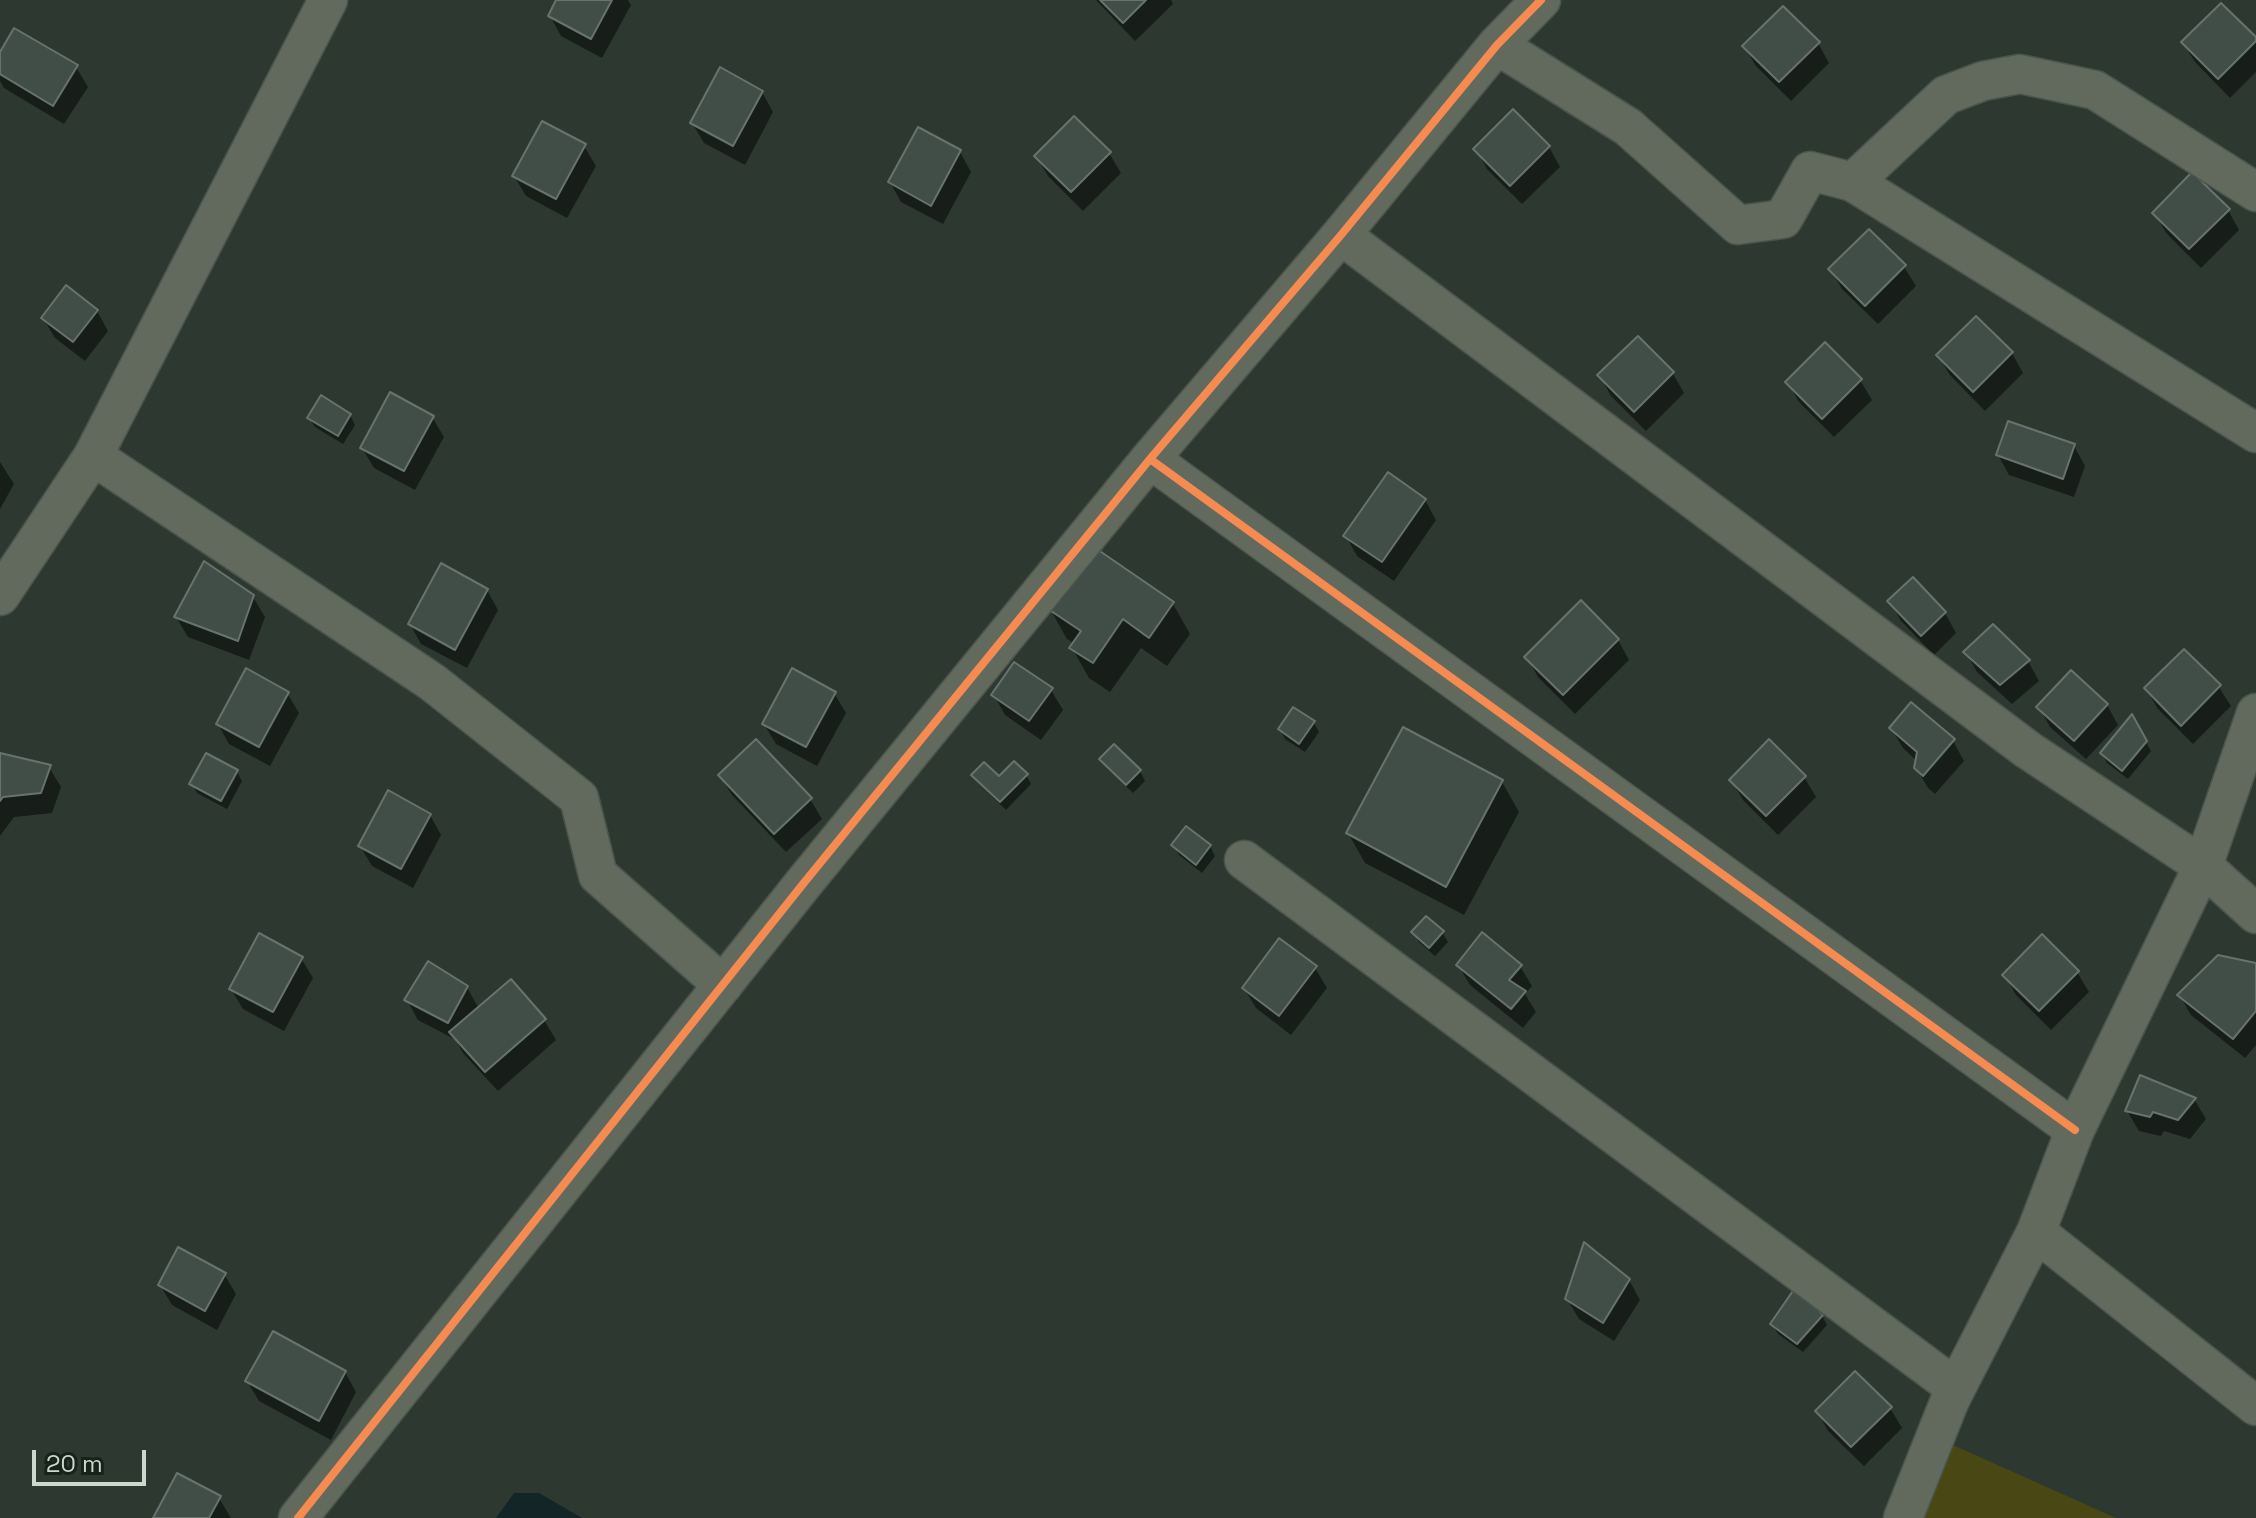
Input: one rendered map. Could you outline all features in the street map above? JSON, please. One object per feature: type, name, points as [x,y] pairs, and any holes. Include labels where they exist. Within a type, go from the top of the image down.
[{"type":"street","points":[[0,596],[93,456],[328,0]]},
{"type":"street","points":[[298,1518],[723,985],[1150,459],[1341,235],[1497,45],[1541,0]]},
{"type":"street","points":[[1497,45],[1628,127],[1738,225],[1783,219],[1810,171],[1853,182],[2256,433]]},
{"type":"street","points":[[1853,182],[1946,95],[1983,81],[2020,74],[2095,90],[2256,192]]},
{"type":"street","points":[[1341,235],[2028,750],[2203,866],[2256,914]]},
{"type":"street","points":[[93,456],[432,682],[579,798],[598,875],[723,985]]},
{"type":"street","points":[[1150,459],[2075,1130]]},
{"type":"street","points":[[1903,1518],[1956,1388],[2036,1232],[2075,1130],[2203,866],[2256,713]]},
{"type":"street","points":[[1244,860],[1956,1388]]},
{"type":"street","points":[[2036,1232],[2256,1406]]},
{"type":"shaded area","points":[[1935,1437],[2116,1518],[1903,1518]]},
{"type":"shaded area","points":[[514,1493],[539,1493],[582,1518],[496,1518]]},
{"type":"building","points":[[556,0],[612,0],[591,39],[548,16]]},
{"type":"building","points":[[1100,0],[1146,0],[1123,23]]},
{"type":"building","points":[[2221,3],[2256,37],[2256,41],[2218,79],[2181,42]]},
{"type":"building","points":[[1783,6],[1820,42],[1779,82],[1742,46]]},
{"type":"building","points":[[14,28],[78,65],[53,106],[0,74],[0,52]]},
{"type":"building","points":[[720,67],[763,91],[733,146],[690,123]]},
{"type":"building","points":[[1513,109],[1550,146],[1510,186],[1473,149]]},
{"type":"building","points":[[1074,116],[1111,152],[1071,192],[1034,156]]},
{"type":"building","points":[[542,121],[586,144],[556,199],[512,176]]},
{"type":"building","points":[[918,127],[961,150],[931,206],[888,182]]},
{"type":"building","points":[[2192,172],[2230,209],[2189,249],[2152,213]]},
{"type":"building","points":[[1869,229],[1906,265],[1865,306],[1828,269]]},
{"type":"building","points":[[66,285],[98,310],[73,342],[41,318]]},
{"type":"building","points":[[1976,316],[2013,352],[1973,392],[1936,355]]},
{"type":"building","points":[[1638,336],[1674,372],[1634,412],[1597,375]]},
{"type":"building","points":[[1825,342],[1862,379],[1822,419],[1785,382]]},
{"type":"building","points":[[390,392],[434,416],[404,471],[360,448]]},
{"type":"building","points":[[321,395],[351,414],[338,436],[307,418]]},
{"type":"building","points":[[2008,421],[2075,444],[2063,479],[1996,455]]},
{"type":"building","points":[[1388,472],[1426,499],[1382,562],[1343,536]]},
{"type":"building","points":[[1091,545],[1174,602],[1149,638],[1123,619],[1093,663],[1069,648],[1081,631],[1048,609]]},
{"type":"building","points":[[204,561],[254,595],[238,641],[174,617]]},
{"type":"building","points":[[441,563],[488,589],[455,650],[408,624]]},
{"type":"building","points":[[1913,577],[1946,612],[1921,636],[1887,601]]},
{"type":"building","points":[[1581,600],[1619,639],[1563,695],[1524,657]]},
{"type":"building","points":[[1993,624],[2030,660],[2000,685],[1963,652]]},
{"type":"building","points":[[2184,649],[2221,685],[2181,726],[2144,688]]},
{"type":"building","points":[[1014,662],[1053,688],[1029,721],[991,695]]},
{"type":"building","points":[[246,668],[289,692],[259,747],[216,724]]},
{"type":"building","points":[[792,668],[836,692],[806,747],[762,724]]},
{"type":"building","points":[[2071,670],[2108,704],[2074,741],[2036,707]]},
{"type":"building","points":[[1911,702],[1955,739],[1923,776],[1914,768],[1917,752],[1889,728]]},
{"type":"building","points":[[1293,707],[1315,721],[1299,744],[1278,729]]},
{"type":"building","points":[[2132,714],[2147,741],[2122,771],[2100,753]]},
{"type":"building","points":[[1403,727],[1503,780],[1446,887],[1346,833]]},
{"type":"building","points":[[756,739],[812,798],[774,834],[718,775]]},
{"type":"building","points":[[1769,739],[1806,776],[1766,816],[1729,780]]},
{"type":"building","points":[[1114,744],[1141,770],[1126,785],[1099,759]]},
{"type":"building","points":[[0,753],[51,765],[41,793],[3,797],[0,801]]},
{"type":"building","points":[[206,753],[238,770],[221,801],[189,784]]},
{"type":"building","points":[[1014,761],[1028,774],[1000,802],[971,775],[984,762],[999,776]]},
{"type":"building","points":[[388,790],[431,814],[401,869],[358,846]]},
{"type":"building","points":[[1186,826],[1211,845],[1196,865],[1171,845]]},
{"type":"building","points":[[1426,916],[1444,931],[1429,948],[1411,932]]},
{"type":"building","points":[[1482,932],[1522,965],[1509,980],[1526,991],[1511,1009],[1456,965]]},
{"type":"building","points":[[259,933],[303,957],[273,1012],[229,989]]},
{"type":"building","points":[[2042,934],[2079,971],[2039,1011],[2002,975]]},
{"type":"building","points":[[1279,938],[1317,966],[1279,1016],[1242,988]]},
{"type":"building","points":[[2218,955],[2256,963],[2256,1011],[2233,1039],[2177,995]]},
{"type":"building","points":[[428,961],[468,986],[448,1023],[404,1000]]},
{"type":"building","points":[[511,979],[546,1019],[485,1072],[449,1032]]},
{"type":"building","points":[[2140,1075],[2196,1098],[2178,1120],[2153,1112],[2150,1117],[2125,1111]]},
{"type":"building","points":[[1584,1242],[1630,1279],[1603,1323],[1565,1299]]},
{"type":"building","points":[[178,1247],[226,1273],[205,1311],[158,1285]]},
{"type":"building","points":[[1797,1285],[1823,1315],[1797,1344],[1770,1324]]},
{"type":"building","points":[[273,1331],[346,1371],[319,1421],[245,1381]]},
{"type":"building","points":[[1855,1371],[1892,1407],[1851,1447],[1815,1411]]},
{"type":"building","points":[[177,1473],[221,1496],[209,1518],[153,1518]]},
{"type":"cycle path","points":[[298,1518],[803,884],[1150,459],[1341,235],[1497,45],[1541,0]]},
{"type":"cycle path","points":[[1150,459],[2075,1130]]}]
